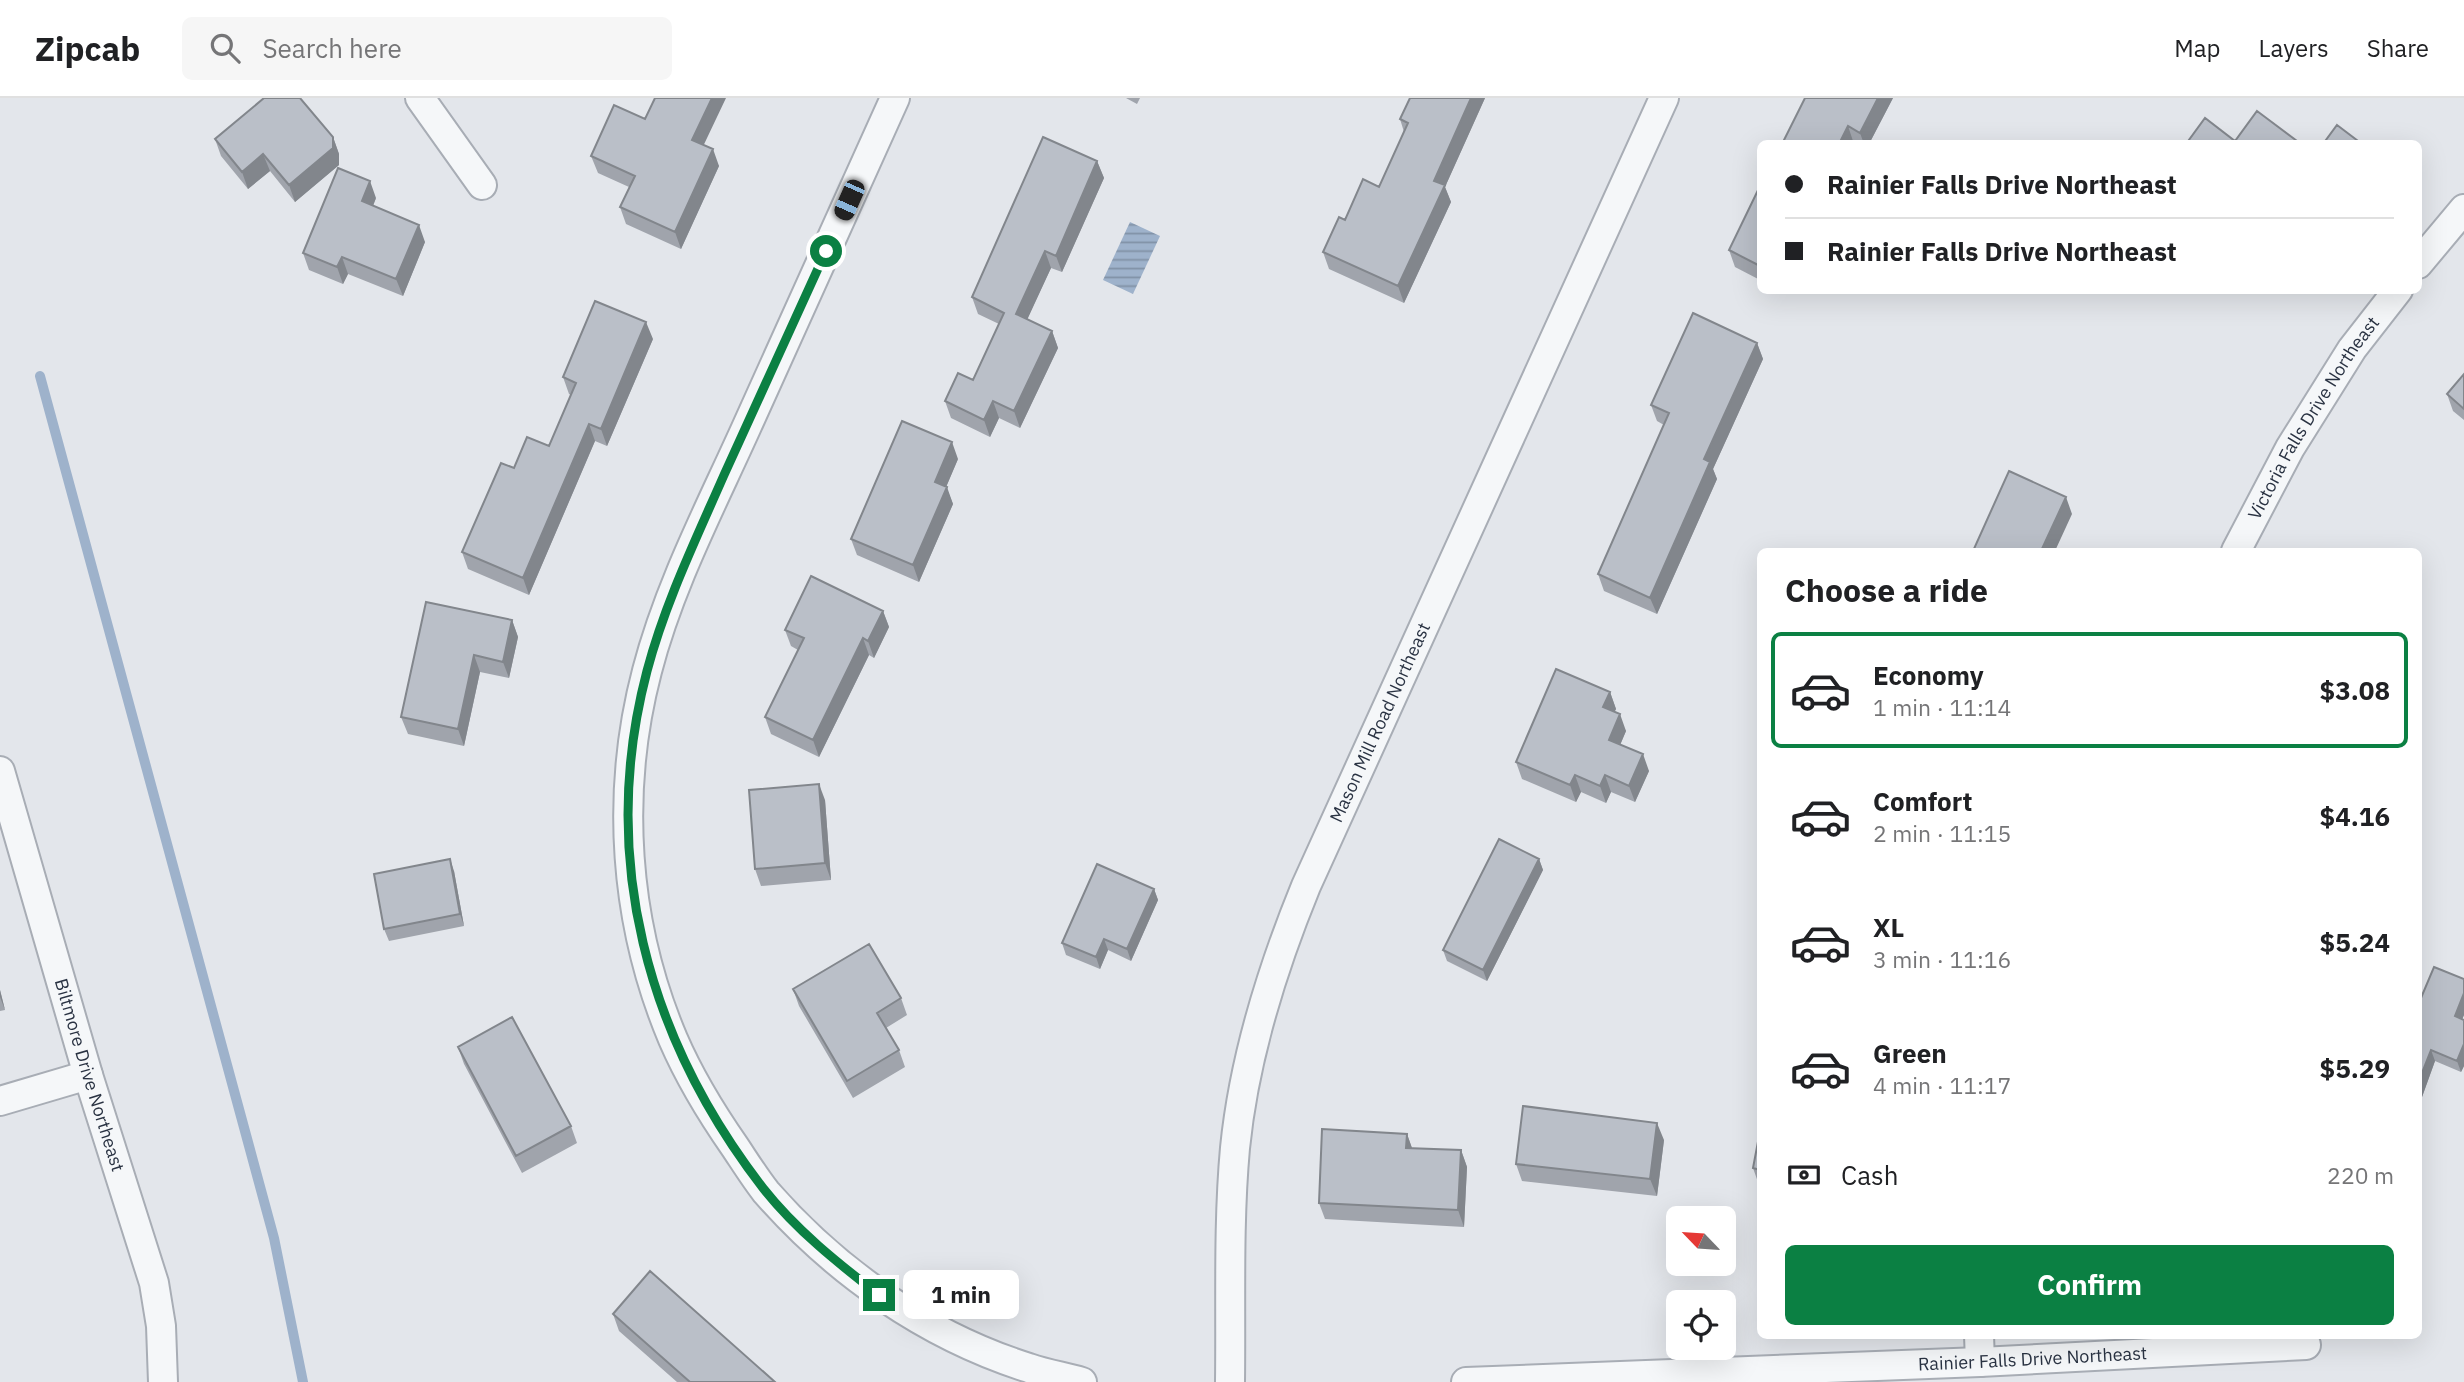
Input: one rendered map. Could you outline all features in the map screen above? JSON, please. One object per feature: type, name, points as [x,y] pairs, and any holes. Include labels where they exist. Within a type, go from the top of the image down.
[{"type":"street","points":[[420,98],[482,185]]},
{"type":"street","points":[[895,98],[676,583],[647,671],[632,744],[627,813],[631,883],[647,963],[673,1040],[717,1121],[764,1189],[816,1245],[879,1295],[962,1341],[1027,1368],[1082,1382]]},
{"type":"street","name":"Mason Mill Road Northeast","points":[[1230,1382],[1231,1212],[1235,1147],[1246,1074],[1280,950],[1311,873],[1664,98]]},
{"type":"street","points":[[2422,259],[2464,209]]},
{"type":"street","name":"Victoria Falls Drive Northeast","points":[[2238,548],[2297,437],[2352,349],[2395,294]]},
{"type":"street","name":"Biltmore Drive Northeast","points":[[0,771],[88,1075],[154,1283],[161,1326],[163,1382]]},
{"type":"street","points":[[0,1101],[88,1075]]},
{"type":"street","name":"Rainier Falls Drive Northeast","points":[[1465,1382],[1980,1349],[2306,1345]]},
{"type":"water","points":[[1130,222],[1160,236],[1133,294],[1103,280]]},
{"type":"building","points":[[264,98],[300,98],[333,137],[333,148],[289,185],[263,154],[242,172],[215,139]]},
{"type":"building","points":[[655,98],[712,98],[692,140],[713,149],[675,232],[620,207],[635,176],[591,156],[614,105],[645,119]]},
{"type":"building","points":[[1410,98],[1471,98],[1434,181],[1445,185],[1398,286],[1323,252],[1339,217],[1345,220],[1363,179],[1379,187],[1408,123],[1400,119]]},
{"type":"building","points":[[1805,98],[1878,98],[1860,133],[1848,126],[1841,140],[1784,140]]},
{"type":"building","points":[[2257,111],[2296,140],[2236,140]]},
{"type":"building","points":[[2205,118],[2234,140],[2189,140]]},
{"type":"building","points":[[2337,125],[2357,140],[2326,140]]},
{"type":"building","points":[[1043,137],[1097,161],[1056,256],[1045,251],[1016,314],[1052,331],[1014,411],[993,401],[984,420],[945,401],[958,373],[973,380],[1004,313],[972,297]]},
{"type":"building","points":[[338,168],[370,181],[362,201],[419,225],[396,279],[342,257],[337,267],[303,253]]},
{"type":"building","points":[[1757,192],[1757,264],[1729,250]]},
{"type":"building","points":[[595,301],[646,322],[601,429],[589,424],[523,578],[462,552],[501,463],[514,468],[527,437],[549,446],[576,383],[563,377]]},
{"type":"building","points":[[1693,313],[1757,343],[1704,459],[1710,462],[1650,598],[1598,574],[1669,413],[1651,405]]},
{"type":"building","points":[[2464,374],[2464,409],[2447,394]]},
{"type":"building","points":[[902,421],[952,442],[935,482],[947,487],[913,565],[851,539]]},
{"type":"building","points":[[2009,471],[2066,497],[2042,548],[1974,548]]},
{"type":"building","points":[[811,576],[883,611],[868,641],[863,638],[813,740],[765,717],[804,638],[785,630]]},
{"type":"building","points":[[426,602],[512,620],[503,662],[474,655],[458,729],[401,717]]},
{"type":"building","points":[[1556,669],[1610,692],[1603,707],[1620,714],[1609,740],[1643,754],[1629,786],[1605,775],[1600,786],[1575,775],[1570,785],[1516,762]]},
{"type":"building","points":[[819,784],[825,863],[755,869],[749,790]]},
{"type":"building","points":[[1499,839],[1539,859],[1483,970],[1443,950]]},
{"type":"building","points":[[450,859],[460,914],[384,929],[374,874]]},
{"type":"building","points":[[1097,864],[1154,889],[1127,949],[1104,939],[1096,957],[1062,943]]},
{"type":"building","points":[[869,944],[901,998],[877,1013],[899,1050],[847,1081],[793,989]]},
{"type":"building","points":[[2434,967],[2464,979],[2464,993],[2455,1016],[2464,1020],[2464,1044],[2457,1061],[2431,1050],[2422,1073],[2422,996]]},
{"type":"building","points":[[512,1017],[571,1126],[516,1156],[458,1047]]},
{"type":"building","points":[[1523,1106],[1657,1123],[1650,1179],[1516,1164]]},
{"type":"building","points":[[1322,1129],[1407,1134],[1406,1148],[1461,1150],[1458,1210],[1319,1203]]},
{"type":"building","points":[[1757,1147],[1757,1169],[1753,1168]]},
{"type":"building","points":[[650,1271],[775,1382],[690,1382],[613,1314]]},
{"type":"waterway","points":[[40,376],[274,1238],[303,1382]]},
{"type":"route","points":[[826,251],[676,583],[647,671],[632,744],[627,813],[631,883],[647,963],[673,1040],[717,1121],[764,1189],[816,1245],[879,1295]]}]
